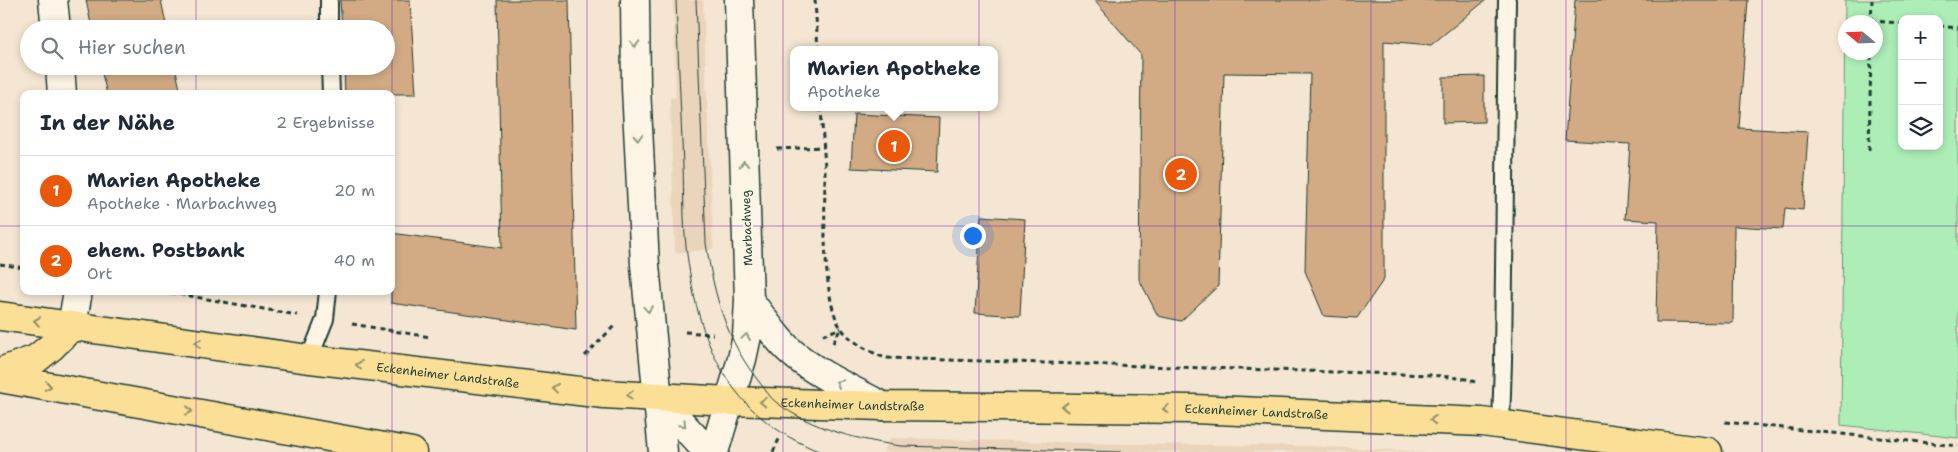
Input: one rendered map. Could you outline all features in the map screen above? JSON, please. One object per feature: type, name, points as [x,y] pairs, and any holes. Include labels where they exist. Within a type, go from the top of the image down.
[{"type":"main road","points":[[53,0],[55,20]]},
{"type":"main road","points":[[634,0],[636,88],[645,265],[663,452]]},
{"type":"main road","name":"Marbachweg","points":[[714,452],[746,344],[749,300],[739,0]]},
{"type":"main road","points":[[61,75],[62,90]]},
{"type":"main road","points":[[0,372],[36,359],[51,347],[72,326],[77,295]]},
{"type":"main road","points":[[749,300],[777,337],[794,355],[817,371],[882,406]]},
{"type":"main road","name":"Eckenheimer Landstraße","points":[[0,316],[309,359],[604,394],[729,401],[882,406],[1194,409],[1501,424],[1708,452]]},
{"type":"main road","points":[[0,378],[412,452]]},
{"type":"main road","points":[[657,397],[708,452]]},
{"type":"lane","points":[[329,0],[330,20]]},
{"type":"lane","points":[[1501,424],[1507,0]]},
{"type":"lane","points":[[330,75],[331,90]]},
{"type":"lane","points":[[309,359],[325,320],[328,295]]},
{"type":"path","points":[[815,0],[818,46]]},
{"type":"path","points":[[1871,15],[1872,0]]},
{"type":"path","points":[[1883,22],[1898,23]]},
{"type":"path","points":[[1943,26],[1958,28]]},
{"type":"path","points":[[1868,150],[1871,60]]},
{"type":"path","points":[[821,111],[824,147],[826,258],[833,309],[841,328],[859,346],[885,358],[1432,375],[1466,379],[1502,391]]},
{"type":"path","points":[[770,149],[824,147]]},
{"type":"path","points":[[0,264],[20,267]]},
{"type":"path","points":[[184,295],[439,338]]},
{"type":"path","points":[[577,356],[585,356],[616,325]]},
{"type":"path","points":[[1718,421],[1958,446]]},
{"type":"shaded area","points":[[673,0],[703,0],[713,249],[675,253],[670,98],[676,97]]},
{"type":"shaded area","points":[[891,438],[1310,446],[1428,452],[883,452]]},
{"type":"green space","points":[[1845,0],[1958,0],[1958,438],[1841,425],[1844,60],[1883,60],[1883,15],[1845,15]]},
{"type":"building","points":[[86,0],[161,0],[165,20],[90,20]]},
{"type":"building","points":[[340,0],[410,0],[416,94],[395,94],[395,90],[345,90],[344,75],[395,75],[395,20],[341,20]]},
{"type":"building","points":[[497,0],[569,0],[576,330],[391,303],[391,295],[395,295],[395,234],[502,248]]},
{"type":"building","points":[[1094,0],[1486,0],[1431,45],[1384,41],[1384,279],[1357,318],[1324,316],[1305,271],[1310,74],[1224,73],[1218,286],[1181,321],[1158,316],[1139,279],[1141,55]]},
{"type":"building","points":[[1575,0],[1748,0],[1739,128],[1808,132],[1803,210],[1785,208],[1783,229],[1734,226],[1733,323],[1656,322],[1658,221],[1625,219],[1630,144],[1565,140]]},
{"type":"building","points":[[102,75],[177,75],[180,90],[106,90]]},
{"type":"building","points":[[1484,76],[1484,122],[1443,123],[1443,77]]},
{"type":"building","points":[[854,114],[939,118],[937,172],[851,168]]},
{"type":"building","points":[[981,216],[1025,219],[1020,316],[975,313]]},
{"type":"tram line","points":[[676,0],[685,236],[691,281],[699,313],[709,343],[722,371],[740,396],[762,418],[789,437],[821,452]]},
{"type":"tram line","points":[[696,0],[706,243],[709,262],[723,317],[730,334],[748,367],[772,399],[805,420],[836,432],[901,446],[1121,452]]},
{"type":"place","name":"Marien Apotheke","points":[[894,146]]},
{"type":"place","name":"ehem. Postbank","points":[[1181,174]]}]
